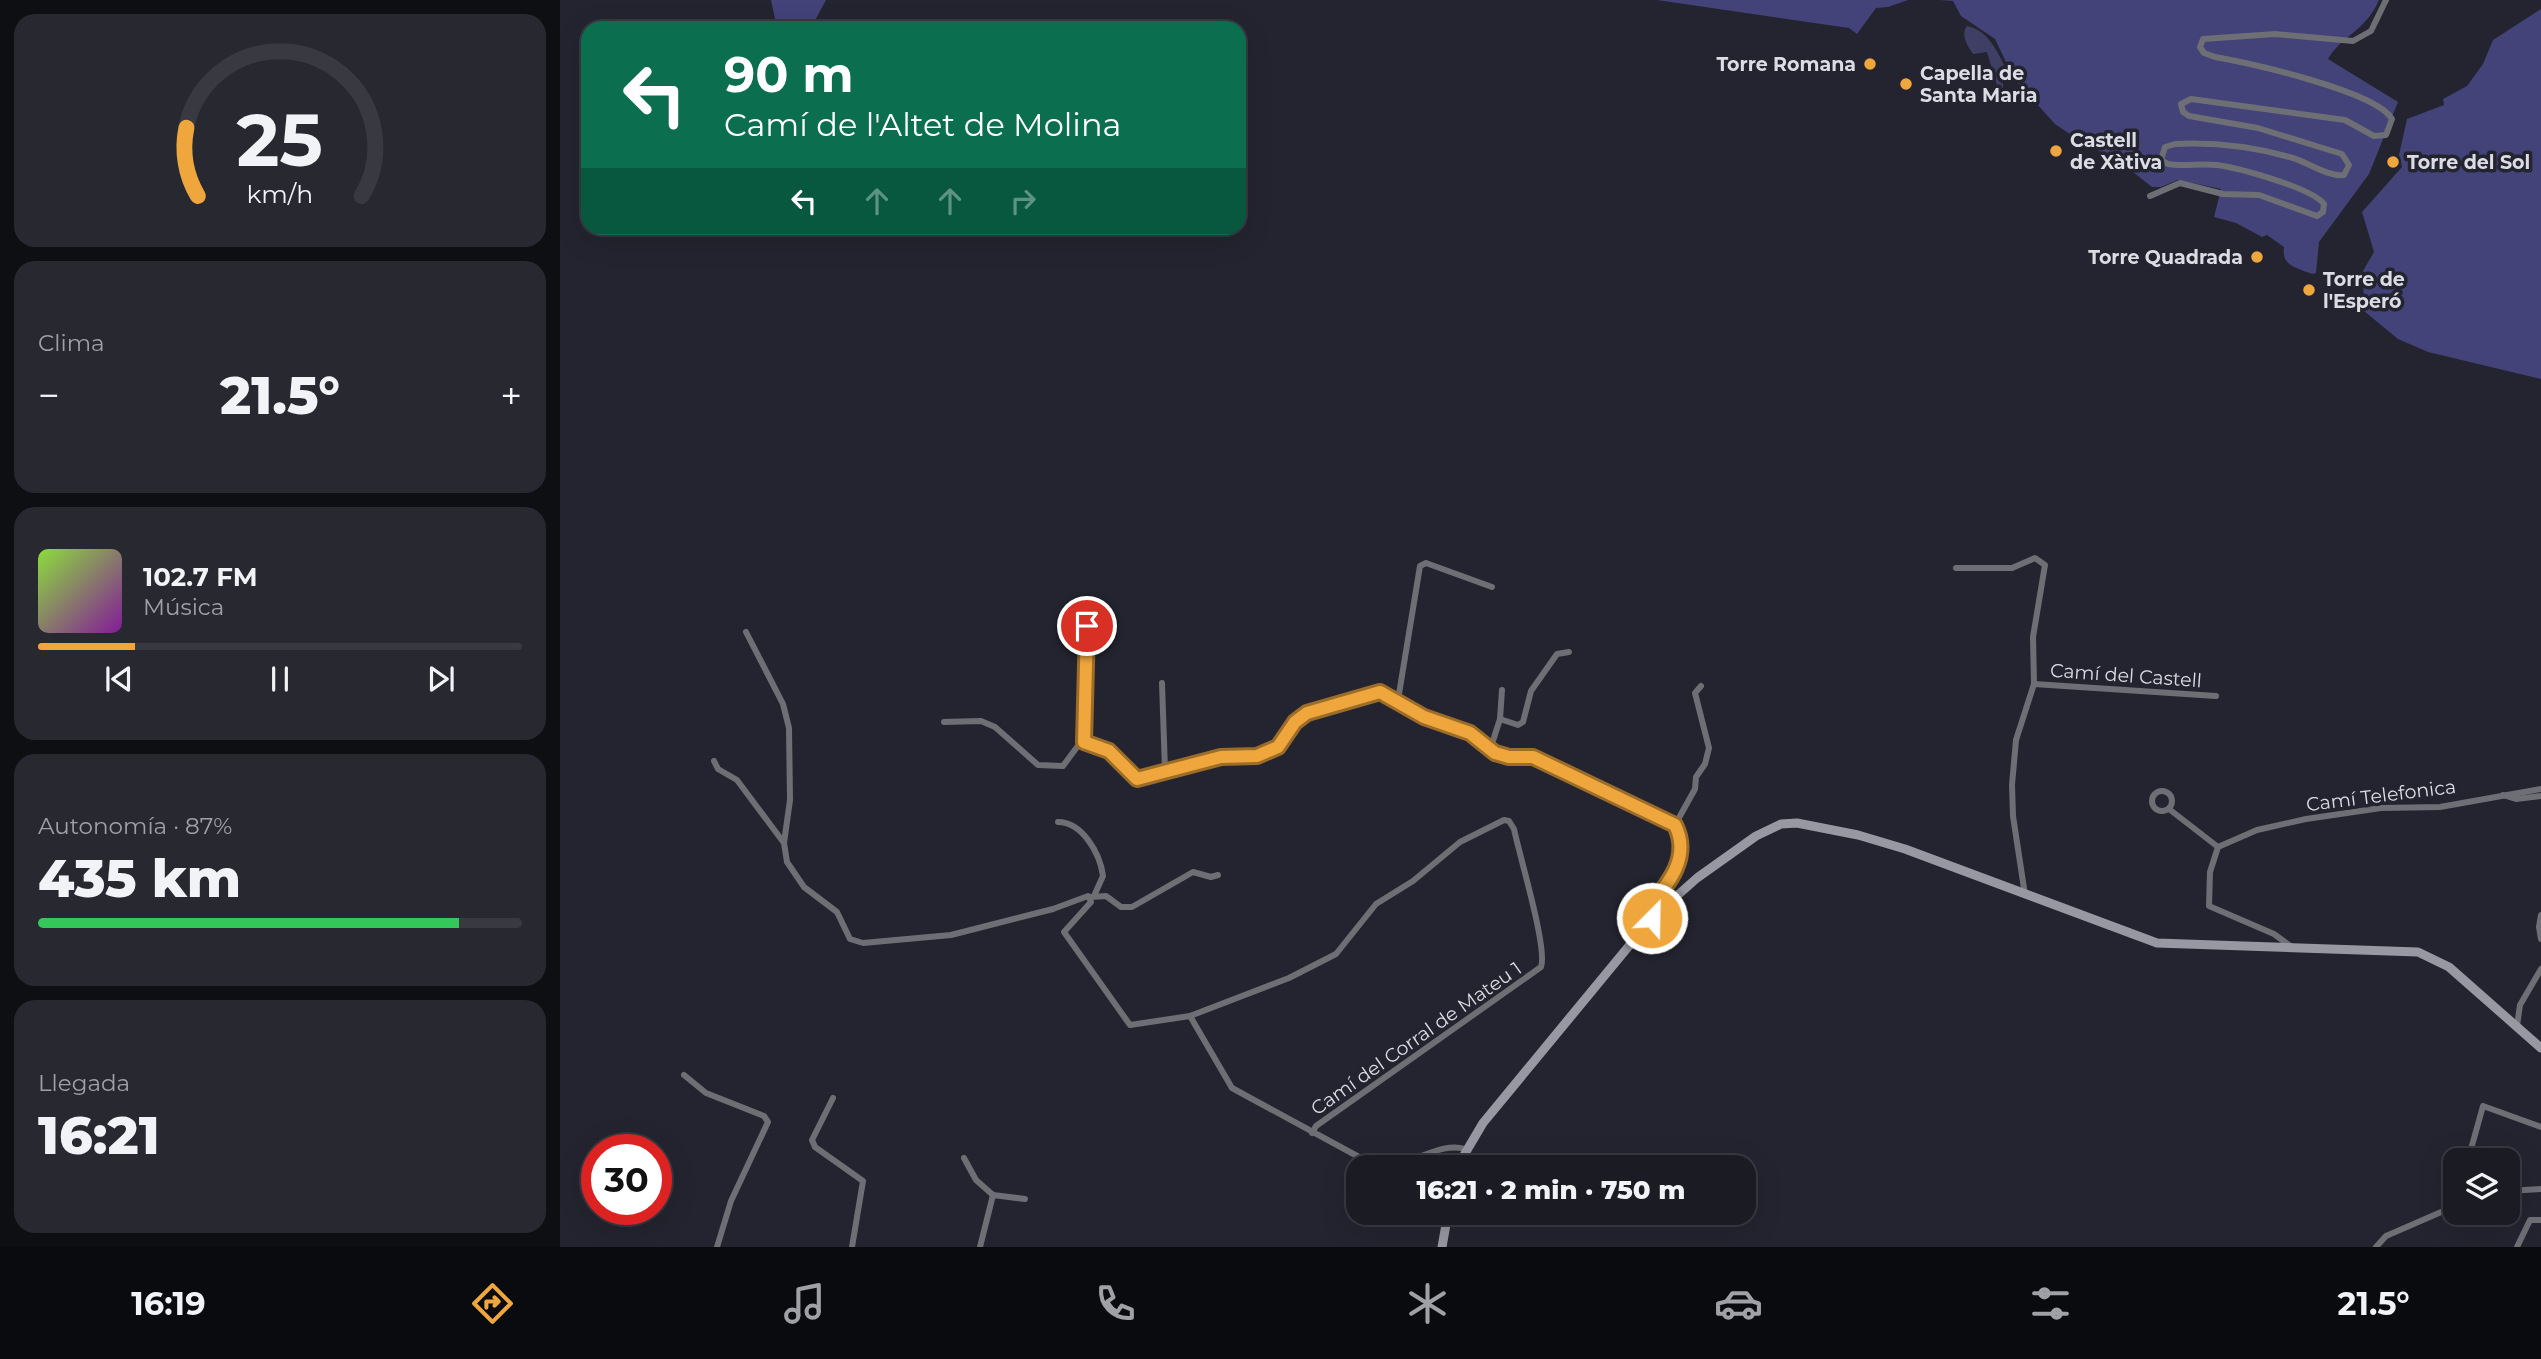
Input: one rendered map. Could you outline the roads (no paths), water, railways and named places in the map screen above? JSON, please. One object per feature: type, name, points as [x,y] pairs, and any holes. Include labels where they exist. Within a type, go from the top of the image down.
[{"type":"main road","points":[[1462,1155],[1506,1095],[1652,918],[1697,878],[1755,836],[1781,824],[1797,824],[1858,835],[1905,849],[2157,943],[2418,952],[2449,967],[2541,1048]]},
{"type":"main road","points":[[1442,1247],[1446,1225]]},
{"type":"street","points":[[2150,196],[2180,183],[2223,194],[2259,195],[2320,215],[2325,210],[2324,204],[2316,197],[2227,167],[2168,164],[2161,160],[2161,152],[2165,146],[2175,144],[2241,147],[2292,158],[2334,174],[2344,175],[2349,165],[2342,154],[2249,125],[2189,116],[2183,112],[2182,104],[2191,99],[2345,120],[2374,136],[2386,135],[2392,119],[2378,106],[2294,73],[2215,57],[2204,53],[2200,47],[2203,39],[2230,36],[2288,34],[2353,41],[2371,31],[2386,0]]},
{"type":"street","name":"Camí del Castell","points":[[1956,568],[2012,568],[2035,558],[2045,565],[2033,637],[2034,684],[2016,740],[2012,785],[2012,816],[2025,895]]},
{"type":"street","points":[[1398,701],[1420,566],[1426,563],[1492,587]]},
{"type":"street","points":[[944,722],[981,721],[995,727],[1038,765],[1063,766],[1084,742],[1087,626]]},
{"type":"street","points":[[746,632],[783,704],[789,728],[790,800],[784,843],[787,862],[798,880],[814,895],[831,905],[850,939],[863,943],[951,935],[1053,909],[1080,896],[1106,896],[1121,907],[1132,907],[1193,872],[1211,877],[1218,875]]},
{"type":"street","points":[[1500,719],[1518,724],[1523,722],[1531,691],[1557,654],[1569,652]]},
{"type":"street","points":[[1162,683],[1165,770]]},
{"type":"street","name":"Camí del Castell","points":[[2034,684],[2216,696]]},
{"type":"street","points":[[1675,825],[1695,789],[1696,777],[1705,764],[1709,748],[1695,693],[1701,686]]},
{"type":"street","points":[[1490,750],[1500,719],[1502,690]]},
{"type":"street","points":[[1084,742],[1109,751],[1137,779],[1221,757],[1257,756],[1278,747],[1295,722],[1307,713],[1380,692],[1424,717],[1470,733],[1490,750],[1509,757],[1533,757],[1675,825],[1679,833],[1678,872],[1650,906],[1652,918]]},
{"type":"street","points":[[714,761],[718,769],[737,780],[784,843]]},
{"type":"street","name":"Camí Telefonica","points":[[2218,847],[2257,830],[2306,819],[2381,808],[2440,807],[2541,789]]},
{"type":"street","points":[[2501,794],[2516,799],[2541,796]]},
{"type":"street","points":[[2169,809],[2218,847],[2210,872],[2209,906],[2274,934],[2295,949]]},
{"type":"street","name":"Camí del Corral de Mateu 1","points":[[1190,1016],[1289,978],[1336,954],[1376,904],[1413,881],[1460,842],[1504,820],[1509,821],[1514,830],[1539,931],[1544,956],[1539,969],[1316,1126],[1312,1133]]},
{"type":"street","points":[[1058,822],[1072,823],[1077,827],[1097,857],[1103,876],[1091,902],[1064,932],[1130,1025],[1190,1016],[1232,1088],[1359,1157],[1389,1164],[1451,1147],[1465,1149]]},
{"type":"street","points":[[2541,915],[2541,939]]},
{"type":"street","points":[[2517,1026],[2520,1005],[2541,969]]},
{"type":"street","points":[[684,1075],[706,1093],[764,1116],[768,1122],[731,1201],[717,1247]]},
{"type":"street","points":[[834,1098],[811,1140],[815,1147],[863,1181],[852,1247]]},
{"type":"street","points":[[2471,1148],[2483,1106],[2541,1127]]},
{"type":"street","points":[[964,1158],[976,1180],[993,1195],[1026,1199]]},
{"type":"street","points":[[2520,1190],[2541,1189]]},
{"type":"street","points":[[980,1247],[993,1195]]},
{"type":"street","points":[[2376,1247],[2386,1236],[2443,1211]]},
{"type":"street","points":[[2517,1247],[2530,1220],[2533,1217],[2541,1220]]},
{"type":"place","name":"Torre Romana","points":[[1870,64]]},
{"type":"place","name":"Capella de Santa Maria","points":[[1906,84]]},
{"type":"place","name":"Castell de Xàtiva","points":[[2056,151]]},
{"type":"place","name":"Torre del Sol","points":[[2393,162]]},
{"type":"place","name":"Torre Quadrada","points":[[2257,257]]},
{"type":"place","name":"Torre de l'Esperó","points":[[2309,290]]}]
